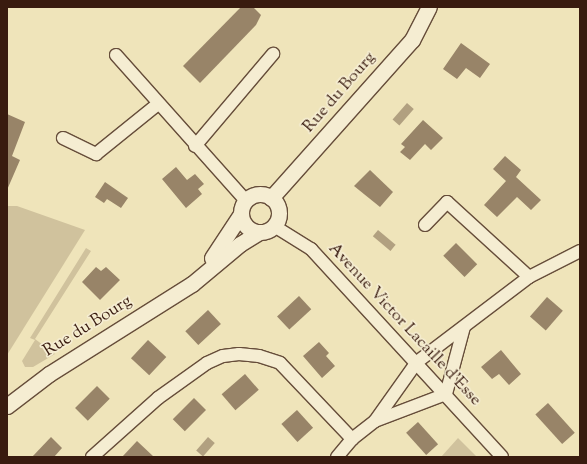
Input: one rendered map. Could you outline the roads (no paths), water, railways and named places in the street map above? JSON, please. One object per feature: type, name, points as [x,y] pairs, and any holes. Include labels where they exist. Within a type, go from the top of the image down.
[{"type":"street","name":"Rue du Bourg","points":[[271,198],[412,40],[429,7]]},
{"type":"street","points":[[195,146],[273,54]]},
{"type":"street","points":[[116,55],[195,146],[243,208],[249,228],[259,232],[274,226],[278,208],[271,198],[258,195],[243,208]]},
{"type":"street","points":[[64,138],[96,154],[158,104]]},
{"type":"street","points":[[425,225],[447,202],[529,277]]},
{"type":"street","name":"Rue du Bourg","points":[[192,284],[223,245],[243,208]]},
{"type":"street","name":"Avenue Victor Lacaille d'Esse","points":[[274,226],[311,249],[417,362],[502,457]]},
{"type":"street","name":"Rue du Bourg","points":[[7,406],[49,374],[192,284],[240,244],[259,232]]},
{"type":"street","points":[[337,457],[352,439],[375,421],[417,362],[529,277],[580,251]]},
{"type":"street","points":[[375,421],[446,394],[464,327]]},
{"type":"street","points":[[92,457],[158,398],[206,363],[222,356],[239,354],[259,356],[280,363],[352,439]]}]
